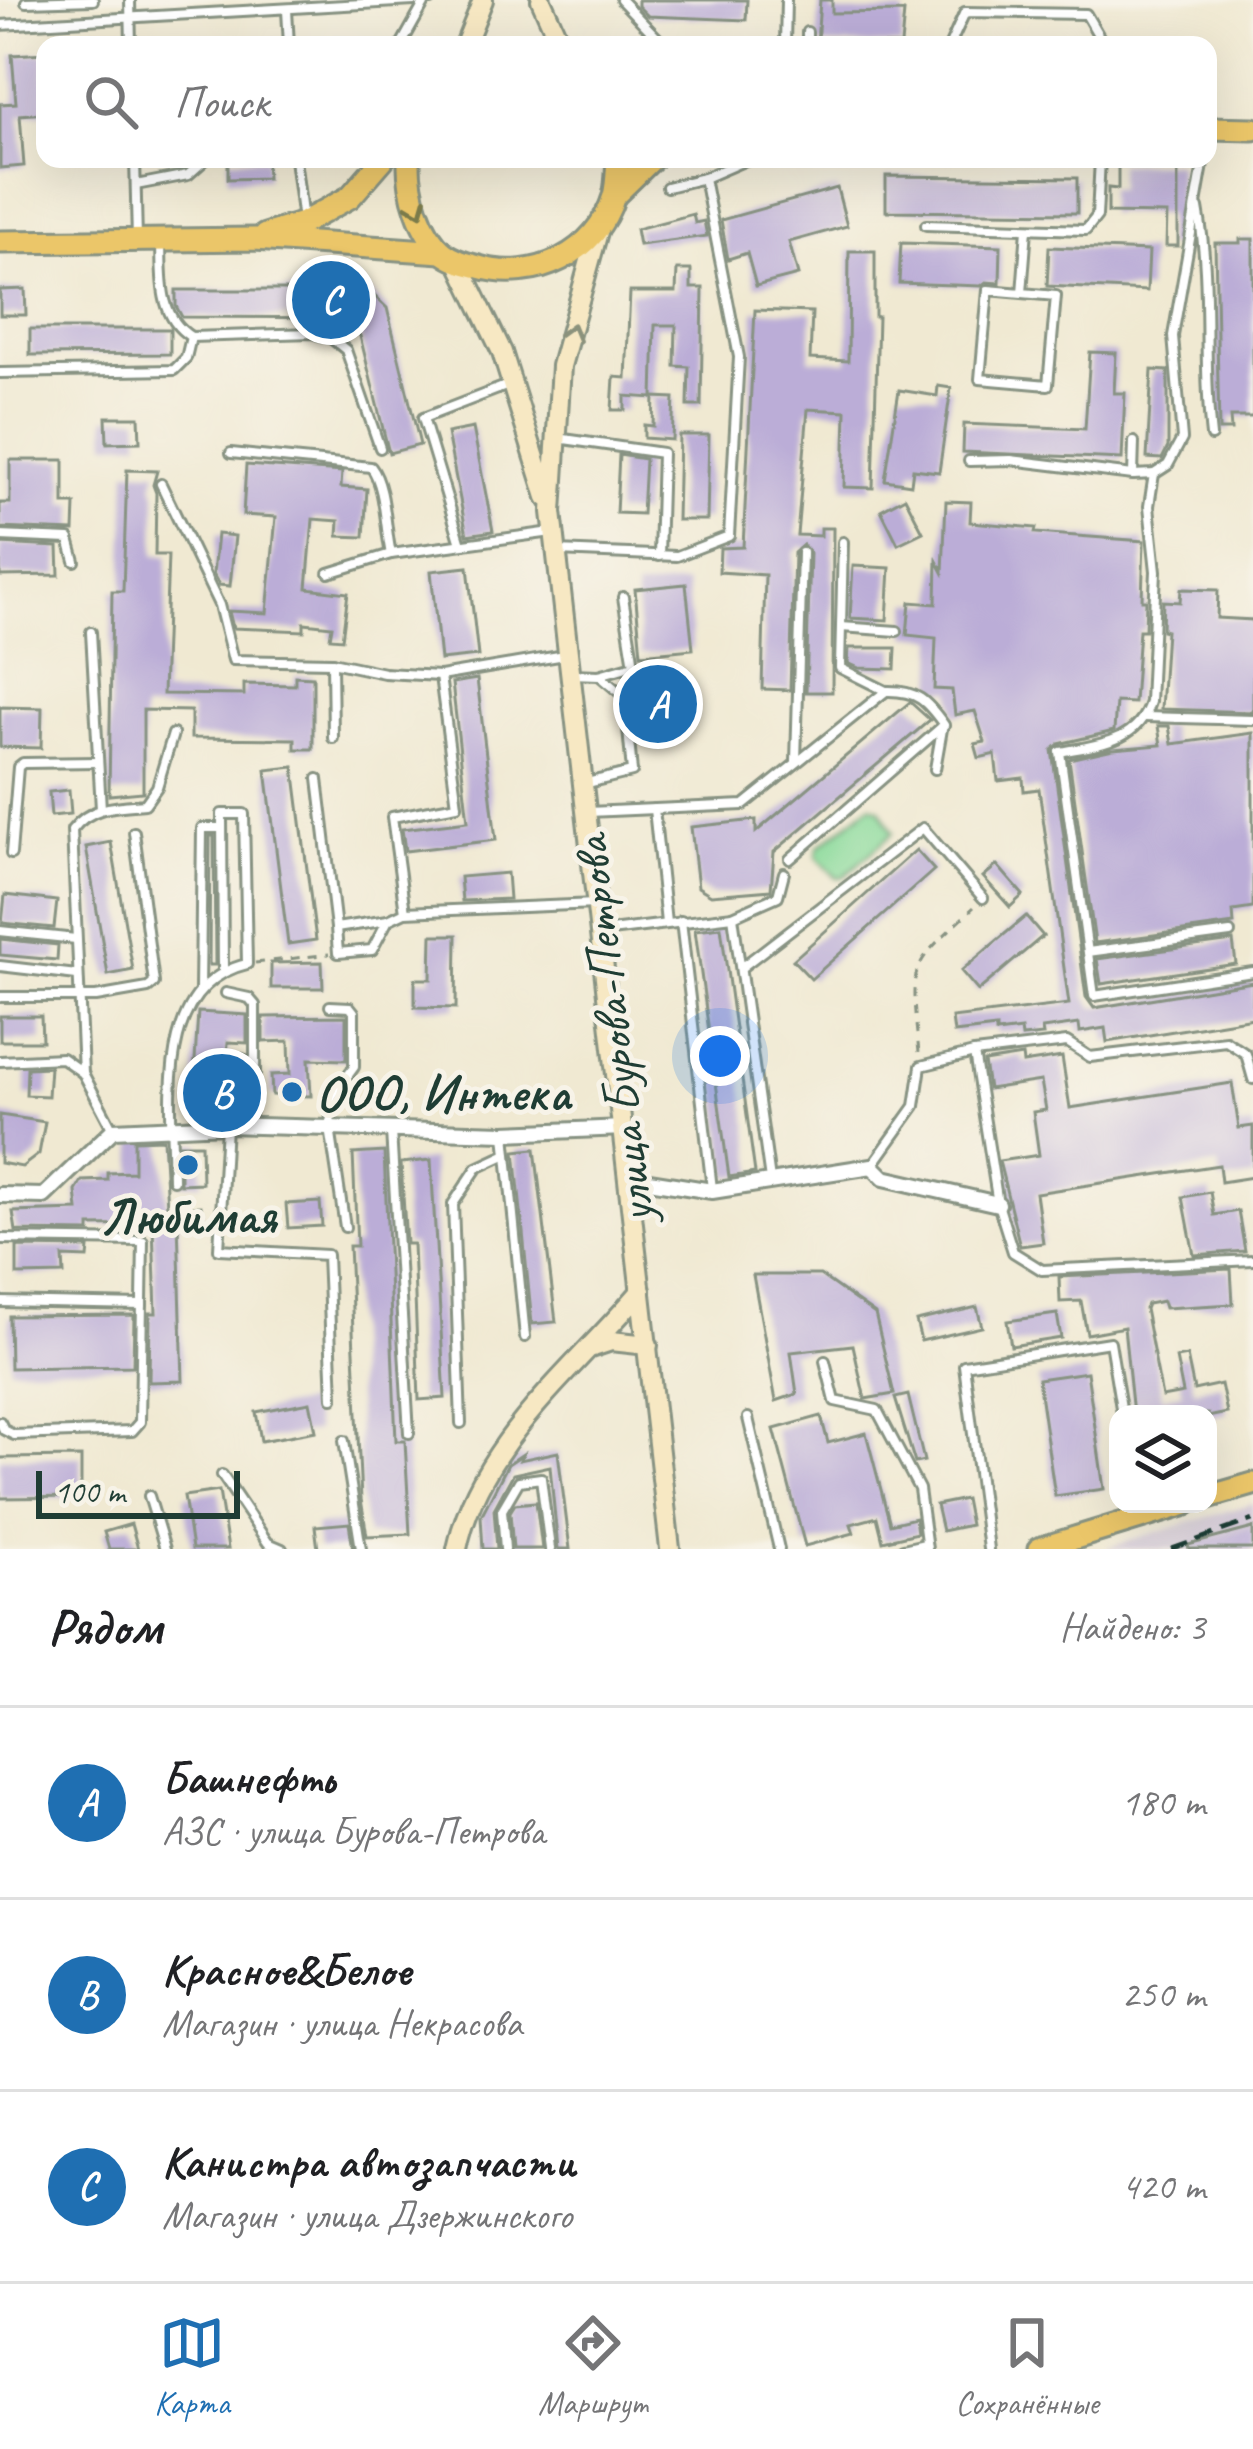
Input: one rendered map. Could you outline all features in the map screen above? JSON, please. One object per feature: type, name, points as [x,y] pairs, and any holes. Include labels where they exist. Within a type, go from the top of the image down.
[{"type":"main road","points":[[469,36],[483,0]]},
{"type":"main road","points":[[542,0],[557,36]]},
{"type":"main road","points":[[1217,131],[1253,130]]},
{"type":"main road","points":[[255,238],[303,223],[350,197],[375,168]]},
{"type":"main road","points":[[409,168],[419,217],[450,256]]},
{"type":"main road","points":[[615,195],[617,168]]},
{"type":"main road","points":[[0,242],[255,238],[450,256],[494,272],[530,272],[574,254],[599,228],[615,195],[643,168]]},
{"type":"main road","name":"улица Бурова-Петрова","points":[[599,228],[561,366],[554,438],[554,532],[670,1549]]},
{"type":"main road","name":"улица Бурова-Петрова","points":[[450,256],[502,352],[554,532]]},
{"type":"main road","points":[[457,1549],[464,1517],[489,1466],[641,1291]]},
{"type":"main road","points":[[593,1347],[611,1341],[648,1345]]},
{"type":"main road","points":[[1217,1494],[1253,1484]]},
{"type":"main road","points":[[1039,1549],[1139,1513]]},
{"type":"street","points":[[0,1195],[44,1196],[112,1130],[170,1125],[505,1133],[624,1128]]},
{"type":"street","points":[[630,1178],[712,1191],[872,1166],[884,1178],[998,1204]]},
{"type":"lane","points":[[26,23],[26,1],[93,0]]},
{"type":"lane","points":[[130,0],[131,36]]},
{"type":"lane","points":[[238,0],[239,12]]},
{"type":"lane","points":[[621,0],[655,36]]},
{"type":"lane","points":[[785,36],[786,0]]},
{"type":"lane","points":[[0,25],[428,1]]},
{"type":"lane","points":[[407,36],[428,1]]},
{"type":"lane","points":[[287,10],[288,36]]},
{"type":"lane","points":[[954,36],[965,12],[1086,14],[1099,36]]},
{"type":"lane","points":[[135,168],[137,242]]},
{"type":"lane","points":[[136,184],[188,175],[196,168]]},
{"type":"lane","points":[[297,168],[303,223]]},
{"type":"lane","points":[[667,187],[727,168]]},
{"type":"lane","points":[[926,225],[1086,230],[1093,224],[1099,168]]},
{"type":"lane","points":[[969,461],[1011,460],[1133,475],[1154,474],[1168,465],[1182,439],[1173,336],[1202,168]]},
{"type":"lane","points":[[329,572],[391,554],[554,532],[659,556],[677,556],[729,536],[739,357],[704,178]]},
{"type":"lane","points":[[1197,200],[1207,255],[1205,388],[1211,436]]},
{"type":"lane","points":[[1022,293],[1027,229]]},
{"type":"lane","points":[[161,242],[166,313],[175,328],[190,337],[312,333],[331,338],[346,350],[380,448]]},
{"type":"lane","points":[[988,290],[1022,293],[1056,296],[1048,385],[980,379],[988,290]]},
{"type":"lane","points":[[0,373],[174,370],[186,358],[190,337]]},
{"type":"lane","points":[[461,544],[423,418],[512,384]]},
{"type":"lane","points":[[554,438],[662,453],[659,556]]},
{"type":"lane","points":[[1133,475],[1134,442]]},
{"type":"lane","points":[[231,453],[371,467],[382,488],[391,554]]},
{"type":"lane","points":[[1154,474],[1149,506],[1156,571],[1150,702],[1145,717],[1114,742],[1060,752],[1094,996],[1253,972]]},
{"type":"lane","points":[[161,484],[219,605],[232,660],[332,662],[384,673],[440,676],[569,664],[599,675],[626,697],[632,772],[583,784]]},
{"type":"lane","points":[[0,536],[69,539],[75,561]]},
{"type":"lane","points":[[843,542],[840,668],[886,691],[910,690],[928,702],[942,727],[935,769]]},
{"type":"lane","points":[[796,763],[802,553]]},
{"type":"lane","points":[[599,675],[634,665],[623,597]]},
{"type":"lane","points":[[842,627],[897,631]]},
{"type":"lane","points":[[91,632],[100,808]]},
{"type":"lane","points":[[332,662],[333,738]]},
{"type":"lane","points":[[405,912],[392,817],[458,805],[440,676]]},
{"type":"lane","points":[[586,812],[744,805],[886,691]]},
{"type":"lane","points":[[1145,717],[1253,720]]},
{"type":"lane","points":[[790,859],[942,727]]},
{"type":"lane","points":[[112,1130],[83,1073],[72,830],[100,808],[145,804],[157,788],[173,734]]},
{"type":"lane","points":[[11,854],[18,767],[23,763],[98,762]]},
{"type":"lane","points":[[318,779],[338,953],[373,950],[388,920]]},
{"type":"lane","points":[[654,809],[666,923]]},
{"type":"lane","points":[[173,1180],[170,1125],[180,1029],[200,989],[223,972],[247,964],[244,814],[222,814],[223,972]]},
{"type":"lane","points":[[741,968],[923,827],[983,898]]},
{"type":"lane","points":[[200,989],[202,828],[222,828]]},
{"type":"lane","points":[[0,998],[78,997],[148,988],[154,983],[134,832]]},
{"type":"lane","points":[[601,932],[734,916],[778,896],[784,873]]},
{"type":"lane","points":[[336,928],[388,920],[405,912],[597,904]]},
{"type":"lane","points":[[734,916],[770,1184]]},
{"type":"lane","points":[[680,921],[712,1191]]},
{"type":"lane","points":[[0,931],[76,939]]},
{"type":"lane","points":[[1088,952],[1230,933]]},
{"type":"lane","points":[[0,966],[77,975]]},
{"type":"lane","points":[[226,993],[249,998],[255,1005],[249,1125]]},
{"type":"lane","points":[[330,1006],[354,1010],[353,1067],[332,1097],[330,1128],[345,1226]]},
{"type":"lane","points":[[872,1166],[915,1106],[921,1066],[974,1053],[1067,1042],[1090,1057],[1226,1041],[1246,1054],[1253,1079]]},
{"type":"lane","points":[[974,1053],[998,1204],[1012,1252],[1042,1270],[1253,1260]]},
{"type":"lane","points":[[235,1057],[249,1061],[255,1072]]},
{"type":"lane","points":[[0,1060],[62,1058],[83,1073]]},
{"type":"lane","points":[[226,1125],[219,1250],[327,1256],[333,1398]]},
{"type":"lane","points":[[392,1130],[409,1433]]},
{"type":"lane","points":[[505,1133],[525,1337]]},
{"type":"lane","points":[[461,1423],[453,1204],[477,1168],[507,1154]]},
{"type":"lane","points":[[0,1239],[143,1241],[140,1422],[132,1431],[14,1435],[0,1422]]},
{"type":"lane","points":[[0,1302],[142,1305]]},
{"type":"lane","points":[[988,1549],[964,1365],[1110,1342],[1120,1405]]},
{"type":"lane","points":[[825,1361],[836,1401],[878,1410],[920,1489],[926,1546],[903,1549]]},
{"type":"lane","points":[[748,1418],[779,1549]]},
{"type":"lane","points":[[344,1441],[361,1549]]},
{"type":"lane","points":[[223,1475],[268,1543],[281,1549]]},
{"type":"lane","points":[[505,1549],[502,1510],[519,1481],[542,1478],[550,1549]]},
{"type":"lane","points":[[149,1496],[165,1549]]},
{"type":"path","points":[[921,1066],[912,987],[920,958],[983,898]]},
{"type":"path","points":[[247,964],[338,953]]},
{"type":"shaded area","points":[[1253,1503],[1253,1549],[1104,1549]]},
{"type":"green space","points":[[871,805],[880,809],[893,833],[837,878],[817,857],[818,847]]},
{"type":"building","points":[[638,0],[747,0],[746,20],[648,16]]},
{"type":"building","points":[[820,0],[832,0],[832,13],[904,12],[902,36],[818,36]]},
{"type":"building","points":[[36,54],[36,114],[20,115],[24,166],[0,168],[0,104],[16,103],[12,55]]},
{"type":"building","points":[[228,168],[266,168],[267,178],[228,179]]},
{"type":"building","points":[[1118,168],[1178,168],[1178,246],[1166,246],[1167,214],[1108,213],[1108,188],[1118,189]]},
{"type":"building","points":[[886,176],[1077,178],[1077,213],[886,211]]},
{"type":"building","points":[[837,188],[847,226],[789,242],[798,275],[756,286],[747,253],[728,259],[721,220]]},
{"type":"building","points":[[693,214],[695,223],[704,221],[707,236],[639,245],[636,229]]},
{"type":"building","points":[[1240,239],[1253,239],[1253,417],[1230,417],[1231,430],[1219,430],[1215,243],[1240,243]]},
{"type":"building","points":[[901,243],[1001,246],[1000,283],[899,283]]},
{"type":"building","points":[[1049,247],[1149,251],[1147,291],[1047,286]]},
{"type":"building","points":[[849,251],[875,251],[873,488],[844,487],[846,411],[808,409],[797,535],[821,536],[821,528],[833,528],[832,692],[806,692],[810,553],[803,545],[794,553],[790,690],[762,689],[765,575],[719,572],[720,548],[743,547],[755,310],[812,312],[810,359],[848,361]]},
{"type":"building","points":[[677,270],[691,270],[691,288],[703,288],[701,406],[688,406],[689,367],[675,366],[676,325],[655,325],[653,398],[625,396],[625,410],[612,410],[614,377],[626,378],[630,292],[676,292]]},
{"type":"building","points":[[25,289],[26,315],[0,315],[0,290]]},
{"type":"building","points":[[176,290],[368,290],[387,308],[420,445],[389,453],[353,324],[340,318],[182,317]]},
{"type":"building","points":[[30,329],[170,329],[170,354],[30,355]]},
{"type":"building","points":[[1090,352],[1116,353],[1114,393],[1125,393],[1122,459],[963,452],[964,424],[1085,429]]},
{"type":"building","points":[[1152,370],[1168,371],[1168,447],[1162,459],[1147,458]]},
{"type":"building","points":[[938,386],[951,388],[939,472],[913,469],[911,484],[885,480],[899,390],[937,396]]},
{"type":"building","points":[[654,397],[674,398],[672,440],[644,438],[644,425],[653,426]]},
{"type":"building","points":[[106,417],[139,417],[140,442],[107,443]]},
{"type":"building","points":[[473,428],[493,531],[467,535],[447,433]]},
{"type":"building","points":[[679,435],[709,435],[707,520],[677,520]]},
{"type":"building","points":[[619,455],[645,459],[642,514],[616,513]]},
{"type":"building","points":[[10,460],[64,460],[64,504],[75,504],[74,531],[0,528],[0,503],[10,503]]},
{"type":"building","points":[[246,465],[342,472],[341,487],[367,489],[364,537],[338,536],[339,521],[313,519],[307,588],[348,593],[342,639],[330,638],[332,626],[304,623],[304,631],[233,628],[229,611],[267,613],[276,517],[243,515]]},
{"type":"building","points":[[127,470],[157,471],[153,485],[155,555],[168,555],[163,694],[244,695],[244,684],[295,685],[295,676],[313,677],[313,749],[295,749],[295,739],[191,738],[191,711],[143,710],[143,792],[109,795],[112,591],[123,591]]},
{"type":"building","points":[[905,497],[923,532],[898,544],[881,510]]},
{"type":"building","points":[[946,501],[971,502],[970,522],[1036,528],[1035,533],[1144,541],[1145,630],[1139,630],[1134,703],[1116,702],[1114,731],[1059,744],[1052,750],[1086,997],[1094,1008],[1253,982],[1253,1018],[1107,1042],[1105,1028],[1080,1032],[1079,1024],[1022,1037],[1021,1030],[996,1033],[996,1028],[954,1033],[952,1018],[1069,1004],[1039,789],[1024,791],[1023,778],[998,781],[995,754],[979,758],[975,744],[985,742],[975,711],[955,715],[952,690],[934,689],[936,638],[907,635],[910,602],[936,604],[937,561],[943,572]]},
{"type":"building","points":[[217,534],[235,536],[230,586],[219,585],[213,574]]},
{"type":"building","points":[[0,544],[58,547],[59,575],[0,576]]},
{"type":"building","points":[[853,566],[890,568],[887,620],[850,618]]},
{"type":"building","points":[[468,567],[478,656],[440,660],[431,571]]},
{"type":"building","points":[[686,584],[693,649],[641,654],[635,589]]},
{"type":"building","points":[[1181,589],[1218,590],[1217,618],[1253,620],[1253,712],[1161,709],[1163,601],[1180,602]]},
{"type":"building","points":[[849,648],[896,648],[895,669],[848,663]]},
{"type":"building","points":[[663,673],[666,701],[676,699],[679,729],[650,732],[644,676]]},
{"type":"building","points":[[477,679],[496,840],[405,851],[402,829],[468,821],[452,683]]},
{"type":"building","points":[[910,702],[930,720],[774,852],[771,890],[711,895],[698,887],[691,827],[756,820],[756,832]]},
{"type":"building","points":[[0,707],[42,708],[41,748],[0,747]]},
{"type":"building","points":[[1158,726],[1169,726],[1172,744],[1253,733],[1253,908],[1233,911],[1234,924],[1095,943],[1069,759],[1161,745]]},
{"type":"building","points":[[294,767],[316,940],[288,944],[266,770]]},
{"type":"building","points":[[69,790],[71,814],[51,816],[49,792]]},
{"type":"building","points":[[210,836],[214,836],[215,965],[209,965]]},
{"type":"building","points":[[111,842],[133,970],[108,975],[86,847]]},
{"type":"building","points":[[916,850],[934,870],[811,979],[793,960]]},
{"type":"building","points":[[997,865],[1023,895],[1010,907],[983,877]]},
{"type":"building","points":[[507,873],[509,899],[462,901],[460,877]]},
{"type":"building","points":[[5,895],[57,901],[54,928],[2,923]]},
{"type":"building","points":[[1026,916],[1043,936],[978,991],[961,971]]},
{"type":"building","points":[[721,927],[755,1173],[729,1177],[695,930]]},
{"type":"building","points":[[432,935],[457,935],[456,1008],[415,1007],[415,979],[431,979]]},
{"type":"building","points":[[0,939],[58,945],[57,960],[0,955]]},
{"type":"building","points":[[1233,941],[1236,964],[1101,984],[1097,959]]},
{"type":"building","points":[[322,962],[323,988],[271,988],[271,963]]},
{"type":"building","points":[[198,1012],[247,1015],[247,1043],[228,1042],[227,1056],[227,1067],[243,1068],[247,1074],[244,1095],[193,1092]]},
{"type":"building","points":[[0,1016],[41,1016],[42,1041],[0,1041]]},
{"type":"building","points":[[346,1016],[346,1060],[309,1059],[311,1096],[272,1095],[271,1075],[290,1074],[289,1041],[263,1042],[263,1017]]},
{"type":"building","points":[[1022,1056],[1023,1063],[1062,1057],[1070,1108],[1232,1083],[1239,1128],[1253,1126],[1253,1177],[1221,1182],[1219,1165],[1036,1193],[1043,1243],[1020,1246],[999,1161],[1039,1155],[1033,1112],[1046,1110],[1041,1081],[988,1089],[984,1062]]},
{"type":"building","points":[[50,1067],[48,1096],[26,1095],[27,1068]]},
{"type":"building","points":[[0,1115],[45,1122],[39,1154],[22,1167],[0,1163]]},
{"type":"building","points":[[163,1139],[167,1207],[201,1206],[202,1222],[178,1222],[183,1381],[149,1382],[150,1313],[156,1313],[153,1225],[90,1226],[90,1232],[16,1231],[13,1212],[78,1210],[76,1191],[82,1181],[134,1172],[134,1140]]},
{"type":"building","points":[[180,1144],[201,1144],[202,1183],[180,1184]]},
{"type":"building","points":[[535,1149],[556,1322],[532,1324],[515,1151]]},
{"type":"building","points":[[384,1152],[396,1441],[405,1441],[410,1534],[367,1536],[361,1499],[349,1246],[357,1246],[353,1154]]},
{"type":"building","points":[[431,1160],[445,1398],[419,1400],[413,1244],[406,1244],[401,1163]]},
{"type":"building","points":[[1210,1192],[1214,1215],[1238,1211],[1245,1251],[1194,1255],[1183,1197]]},
{"type":"building","points":[[320,1202],[322,1226],[288,1228],[286,1204]]},
{"type":"building","points":[[17,1247],[89,1248],[88,1258],[63,1257],[64,1274],[17,1275]]},
{"type":"building","points":[[1231,1269],[1233,1304],[1165,1308],[1163,1301],[1147,1304],[1145,1309],[1162,1397],[1183,1393],[1176,1358],[1187,1356],[1194,1390],[1221,1384],[1227,1413],[1217,1415],[1217,1405],[1132,1405],[1124,1327],[1087,1334],[1081,1301],[1060,1302],[1059,1277]]},
{"type":"building","points":[[753,1275],[820,1275],[875,1314],[894,1394],[865,1399],[853,1345],[791,1352],[797,1394],[776,1401]]},
{"type":"building","points":[[977,1307],[982,1327],[921,1341],[916,1321]]},
{"type":"building","points":[[1057,1314],[1061,1338],[1011,1346],[1007,1321]]},
{"type":"building","points":[[134,1315],[133,1366],[10,1368],[9,1316]]},
{"type":"building","points":[[1087,1372],[1104,1489],[1055,1496],[1038,1379]]},
{"type":"building","points":[[908,1395],[924,1461],[915,1463],[895,1398]]},
{"type":"building","points":[[310,1402],[316,1431],[261,1441],[256,1412]]},
{"type":"building","points":[[821,1416],[828,1443],[866,1433],[890,1524],[915,1518],[917,1533],[883,1541],[877,1517],[851,1524],[854,1533],[805,1546],[774,1429]]},
{"type":"building","points":[[558,1452],[570,1549],[558,1549],[550,1466],[513,1474],[494,1509],[497,1549],[483,1549],[481,1516],[508,1464],[523,1454],[520,1460]]},
{"type":"building","points":[[81,1457],[81,1497],[0,1498],[0,1458]]},
{"type":"building","points":[[219,1491],[228,1549],[192,1549],[184,1496]]},
{"type":"building","points":[[965,1499],[970,1525],[942,1531],[936,1505]]},
{"type":"building","points":[[536,1502],[542,1549],[513,1549],[510,1512],[515,1504]]},
{"type":"building","points":[[349,1523],[353,1549],[318,1549],[315,1526]]},
{"type":"building","points":[[131,1524],[138,1549],[109,1549],[104,1532]]},
{"type":"building","points":[[1253,1528],[1253,1549],[1189,1549],[1188,1545]]},
{"type":"railway","points":[[1171,1549],[1253,1520]]},
{"type":"place","name":"Канистра автозапчасти","points":[[331,300]]},
{"type":"place","name":"Башнефть","points":[[658,704]]},
{"type":"place","name":"ООО, Интека","points":[[292,1092]]},
{"type":"place","name":"Красное&Белое","points":[[222,1093]]},
{"type":"place","name":"Любимая","points":[[188,1165]]}]
